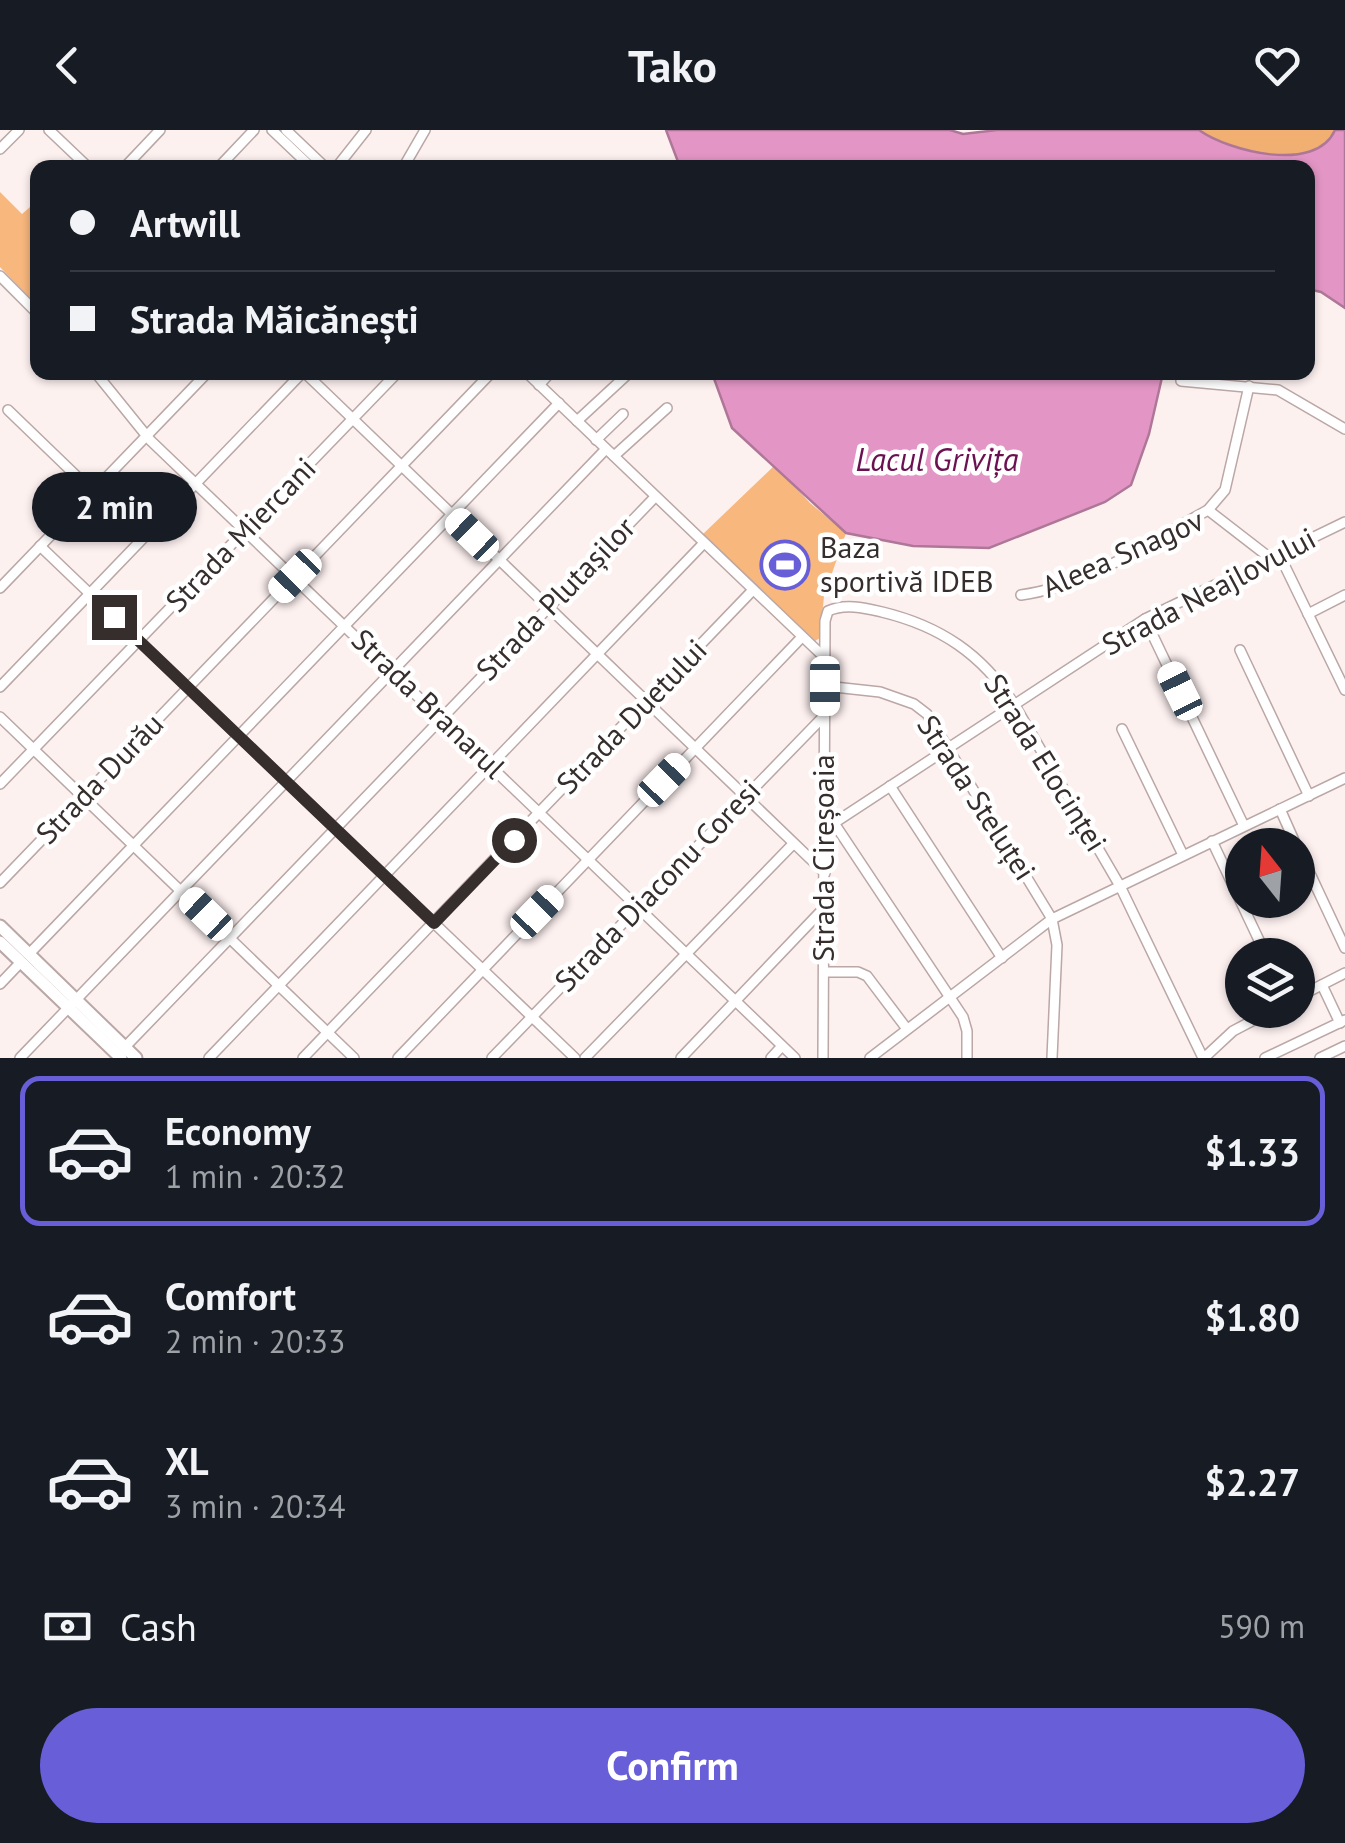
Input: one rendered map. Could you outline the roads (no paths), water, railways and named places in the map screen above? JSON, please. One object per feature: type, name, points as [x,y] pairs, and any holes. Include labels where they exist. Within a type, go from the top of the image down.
[{"type":"main road","points":[[0,926],[25,958],[72,1004],[123,1052],[136,1058]]},
{"type":"main road","points":[[0,942],[25,958]]},
{"type":"street","points":[[0,149],[19,130]]},
{"type":"street","points":[[49,130],[81,160]]},
{"type":"street","points":[[132,160],[160,130]]},
{"type":"street","points":[[226,160],[254,130]]},
{"type":"street","points":[[272,130],[304,160]]},
{"type":"street","points":[[342,160],[366,130]]},
{"type":"street","points":[[408,160],[425,130]]},
{"type":"street","points":[[290,131],[318,160]]},
{"type":"street","points":[[0,276],[30,306]]},
{"type":"street","name":"Strada Branarul","points":[[101,380],[146,436],[795,1058]]},
{"type":"street","points":[[0,588],[200,380]]},
{"type":"street","points":[[0,688],[296,380]]},
{"type":"street","points":[[312,380],[825,873]]},
{"type":"street","name":"Strada Miercani","points":[[0,784],[390,380]]},
{"type":"street","name":"Strada Durău","points":[[0,883],[484,380]]},
{"type":"street","points":[[545,380],[558,404],[825,658]]},
{"type":"street","points":[[577,421],[621,380]]},
{"type":"street","points":[[1181,381],[1278,390],[1345,429]]},
{"type":"street","points":[[1208,510],[1226,490],[1249,386]]},
{"type":"street","points":[[0,984],[558,404]]},
{"type":"street","points":[[20,1058],[498,561],[610,452],[666,408]]},
{"type":"street","points":[[8,410],[93,492]]},
{"type":"street","points":[[596,440],[623,414]]},
{"type":"street","name":"Strada Plutașilor","points":[[123,1052],[655,497]]},
{"type":"street","name":"Aleea Snagov","points":[[1021,595],[1050,590],[1088,574],[1208,510],[1274,556]]},
{"type":"street","name":"Strada Neajlovului","points":[[829,826],[1145,619],[1345,522]]},
{"type":"street","points":[[209,1058],[703,544]]},
{"type":"street","points":[[40,546],[575,1058]]},
{"type":"street","points":[[1274,556],[1341,671],[1345,690]]},
{"type":"street","name":"Strada Duetului","points":[[303,1058],[752,591]]},
{"type":"street","points":[[1308,614],[1345,596]]},
{"type":"street","name":"Strada Elocinței","points":[[825,658],[828,611],[842,607],[871,609],[914,621],[956,641],[984,664],[1014,704],[1120,886],[1203,1058]]},
{"type":"street","points":[[1145,619],[1244,826]]},
{"type":"street","points":[[398,1058],[801,638]]},
{"type":"street","points":[[1240,650],[1308,796]]},
{"type":"street","name":"Strada Cireșoaia","points":[[823,1058],[829,826],[825,658]]},
{"type":"street","name":"Strada Steluței","points":[[825,686],[880,692],[914,704],[927,714],[1052,919]]},
{"type":"street","name":"Strada Diaconu Coresi","points":[[492,1058],[825,715]]},
{"type":"street","points":[[0,717],[354,1058]]},
{"type":"street","points":[[1122,728],[1183,855]]},
{"type":"street","points":[[870,1058],[1052,919],[1345,778]]},
{"type":"street","points":[[890,786],[1002,958]]},
{"type":"street","points":[[1280,810],[1288,828]]},
{"type":"street","points":[[829,826],[966,1023],[966,1058]]},
{"type":"street","points":[[1212,842],[1258,938]]},
{"type":"street","points":[[585,1058],[793,844]]},
{"type":"street","points":[[1315,884],[1345,948]]},
{"type":"street","points":[[681,1058],[824,908]]},
{"type":"street","points":[[1052,919],[1057,945],[1052,1058]]},
{"type":"street","points":[[824,972],[858,972],[867,976],[908,1029]]},
{"type":"street","points":[[1315,989],[1345,974]]},
{"type":"street","points":[[1265,1058],[1342,1022],[1322,985]]},
{"type":"street","points":[[1203,1058],[1239,1028]]},
{"type":"street","points":[[771,1058],[782,1046]]},
{"type":"street","points":[[1320,1058],[1345,1046]]},
{"type":"water","points":[[666,130],[950,130],[963,134],[997,130],[1199,130],[1250,151],[1291,155],[1310,152],[1325,143],[1335,130],[1345,130],[1345,308],[1315,291],[1315,160],[677,160]]},
{"type":"water","name":"Lacul Grivița","points":[[715,380],[1161,380],[1149,434],[1131,485],[1105,502],[989,548],[913,546],[846,533],[732,428]]},
{"type":"place","name":"Baza sportivă IDEB","points":[[785,565]]}]
